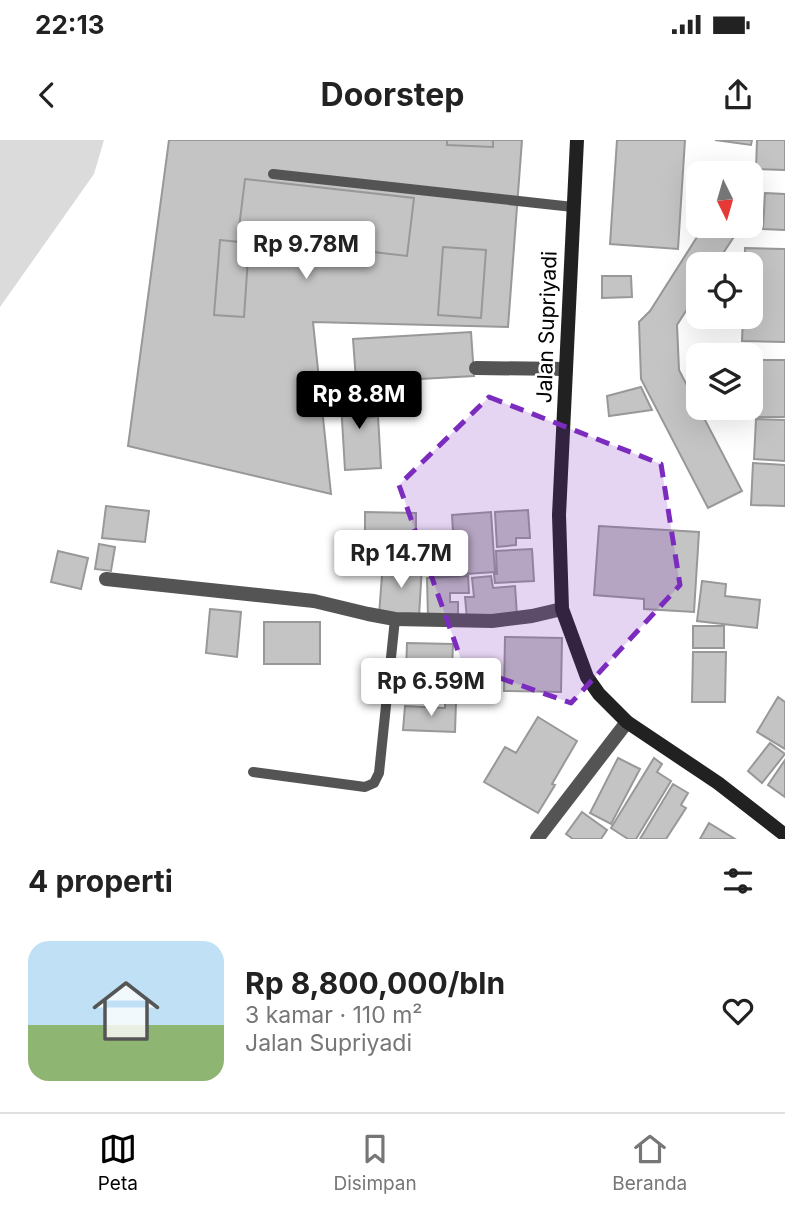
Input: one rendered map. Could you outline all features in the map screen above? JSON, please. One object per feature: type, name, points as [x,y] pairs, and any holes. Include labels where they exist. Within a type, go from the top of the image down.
[{"type":"main road","name":"Jalan Supriyadi","points":[[577,140],[570,206],[559,515],[562,609],[587,677],[599,694],[627,722],[718,783],[785,835]]},
{"type":"street","points":[[476,368],[566,369]]},
{"type":"street","points":[[106,579],[314,601],[394,619],[492,621],[562,609]]},
{"type":"street","points":[[537,839],[627,722]]},
{"type":"lane","points":[[273,174],[570,206]]},
{"type":"lane","points":[[253,772],[365,787],[374,783],[379,773],[394,619]]},
{"type":"highlighted area","points":[[489,397],[661,464],[680,585],[571,703],[463,665],[399,485]]},
{"type":"shaded area","points":[[0,140],[104,140],[94,174],[0,307]]},
{"type":"building","points":[[169,140],[522,140],[508,327],[313,322],[331,494],[128,446]]},
{"type":"building","points":[[447,140],[493,140],[493,147],[447,145]]},
{"type":"building","points":[[617,140],[685,140],[678,249],[610,244]]},
{"type":"building","points":[[715,140],[752,140],[751,145]]},
{"type":"building","points":[[757,140],[785,140],[785,170],[763,169],[763,161],[756,161]]},
{"type":"building","points":[[245,179],[414,198],[407,256],[238,236]]},
{"type":"building","points":[[765,193],[785,194],[785,230],[763,229]]},
{"type":"building","points":[[696,238],[733,238],[724,252],[687,252]]},
{"type":"building","points":[[220,240],[249,243],[244,317],[214,315]]},
{"type":"building","points":[[443,247],[486,250],[481,318],[438,315]]},
{"type":"building","points":[[745,248],[785,249],[785,342],[742,341],[742,329],[763,329],[763,252],[745,252]]},
{"type":"building","points":[[686,254],[686,311],[677,325],[679,370],[686,383],[686,420],[705,420],[742,491],[708,508],[641,379],[639,322],[650,311]]},
{"type":"building","points":[[602,276],[631,276],[632,297],[602,298]]},
{"type":"building","points":[[471,332],[474,376],[420,379],[421,409],[371,412],[369,380],[356,380],[353,339]]},
{"type":"building","points":[[763,360],[785,360],[785,417],[763,417]]},
{"type":"building","points":[[364,384],[365,418],[378,416],[381,468],[345,470],[340,386]]},
{"type":"building","points":[[641,387],[652,410],[609,416],[607,396]]},
{"type":"building","points":[[756,420],[785,420],[785,461],[754,459]]},
{"type":"building","points":[[753,463],[785,465],[785,506],[751,505]]},
{"type":"building","points":[[106,506],[149,511],[145,542],[102,538]]},
{"type":"building","points":[[528,510],[530,538],[516,538],[516,545],[497,547],[495,512]]},
{"type":"building","points":[[365,512],[416,513],[416,534],[393,534],[393,555],[365,555]]},
{"type":"building","points":[[491,512],[495,572],[435,576],[433,556],[447,555],[445,531],[453,531],[452,515]]},
{"type":"building","points":[[599,526],[699,532],[694,612],[644,609],[644,599],[594,595]]},
{"type":"building","points":[[421,532],[443,532],[442,551],[430,550],[430,558],[400,557],[400,537],[421,537]]},
{"type":"building","points":[[99,544],[115,547],[111,571],[95,569]]},
{"type":"building","points":[[532,549],[534,581],[495,583],[496,551]]},
{"type":"building","points":[[58,551],[88,558],[81,589],[51,582]]},
{"type":"building","points":[[383,562],[422,565],[419,617],[379,615]]},
{"type":"building","points":[[468,576],[469,593],[450,593],[450,602],[458,602],[458,618],[428,618],[427,578]]},
{"type":"building","points":[[491,576],[493,588],[515,586],[517,615],[467,619],[465,597],[474,597],[472,578]]},
{"type":"building","points":[[702,581],[726,584],[725,596],[760,600],[757,628],[697,621]]},
{"type":"building","points":[[210,609],[241,612],[237,657],[206,653]]},
{"type":"building","points":[[264,622],[320,622],[320,664],[264,664]]},
{"type":"building","points":[[693,626],[724,626],[724,648],[693,648]]},
{"type":"building","points":[[505,637],[562,638],[561,692],[504,691]]},
{"type":"building","points":[[407,643],[453,644],[451,694],[437,694],[437,703],[405,702]]},
{"type":"building","points":[[693,652],[726,652],[725,702],[692,702]]},
{"type":"building","points":[[778,697],[785,702],[785,749],[757,732]]},
{"type":"building","points":[[445,701],[456,702],[455,732],[403,730],[405,706],[445,708]]},
{"type":"building","points":[[538,717],[577,741],[538,813],[484,782],[505,747],[516,753]]},
{"type":"building","points":[[770,743],[785,754],[762,783],[748,771]]},
{"type":"building","points":[[618,758],[640,769],[611,824],[590,813]]},
{"type":"building","points":[[654,758],[662,764],[657,772],[671,781],[636,839],[628,839],[611,828]]},
{"type":"building","points":[[785,760],[785,797],[768,785]]},
{"type":"building","points":[[673,784],[688,793],[681,805],[686,808],[666,839],[640,839]]},
{"type":"building","points":[[582,812],[607,830],[601,839],[573,839],[566,834]]},
{"type":"building","points":[[709,823],[735,839],[700,839]]}]
